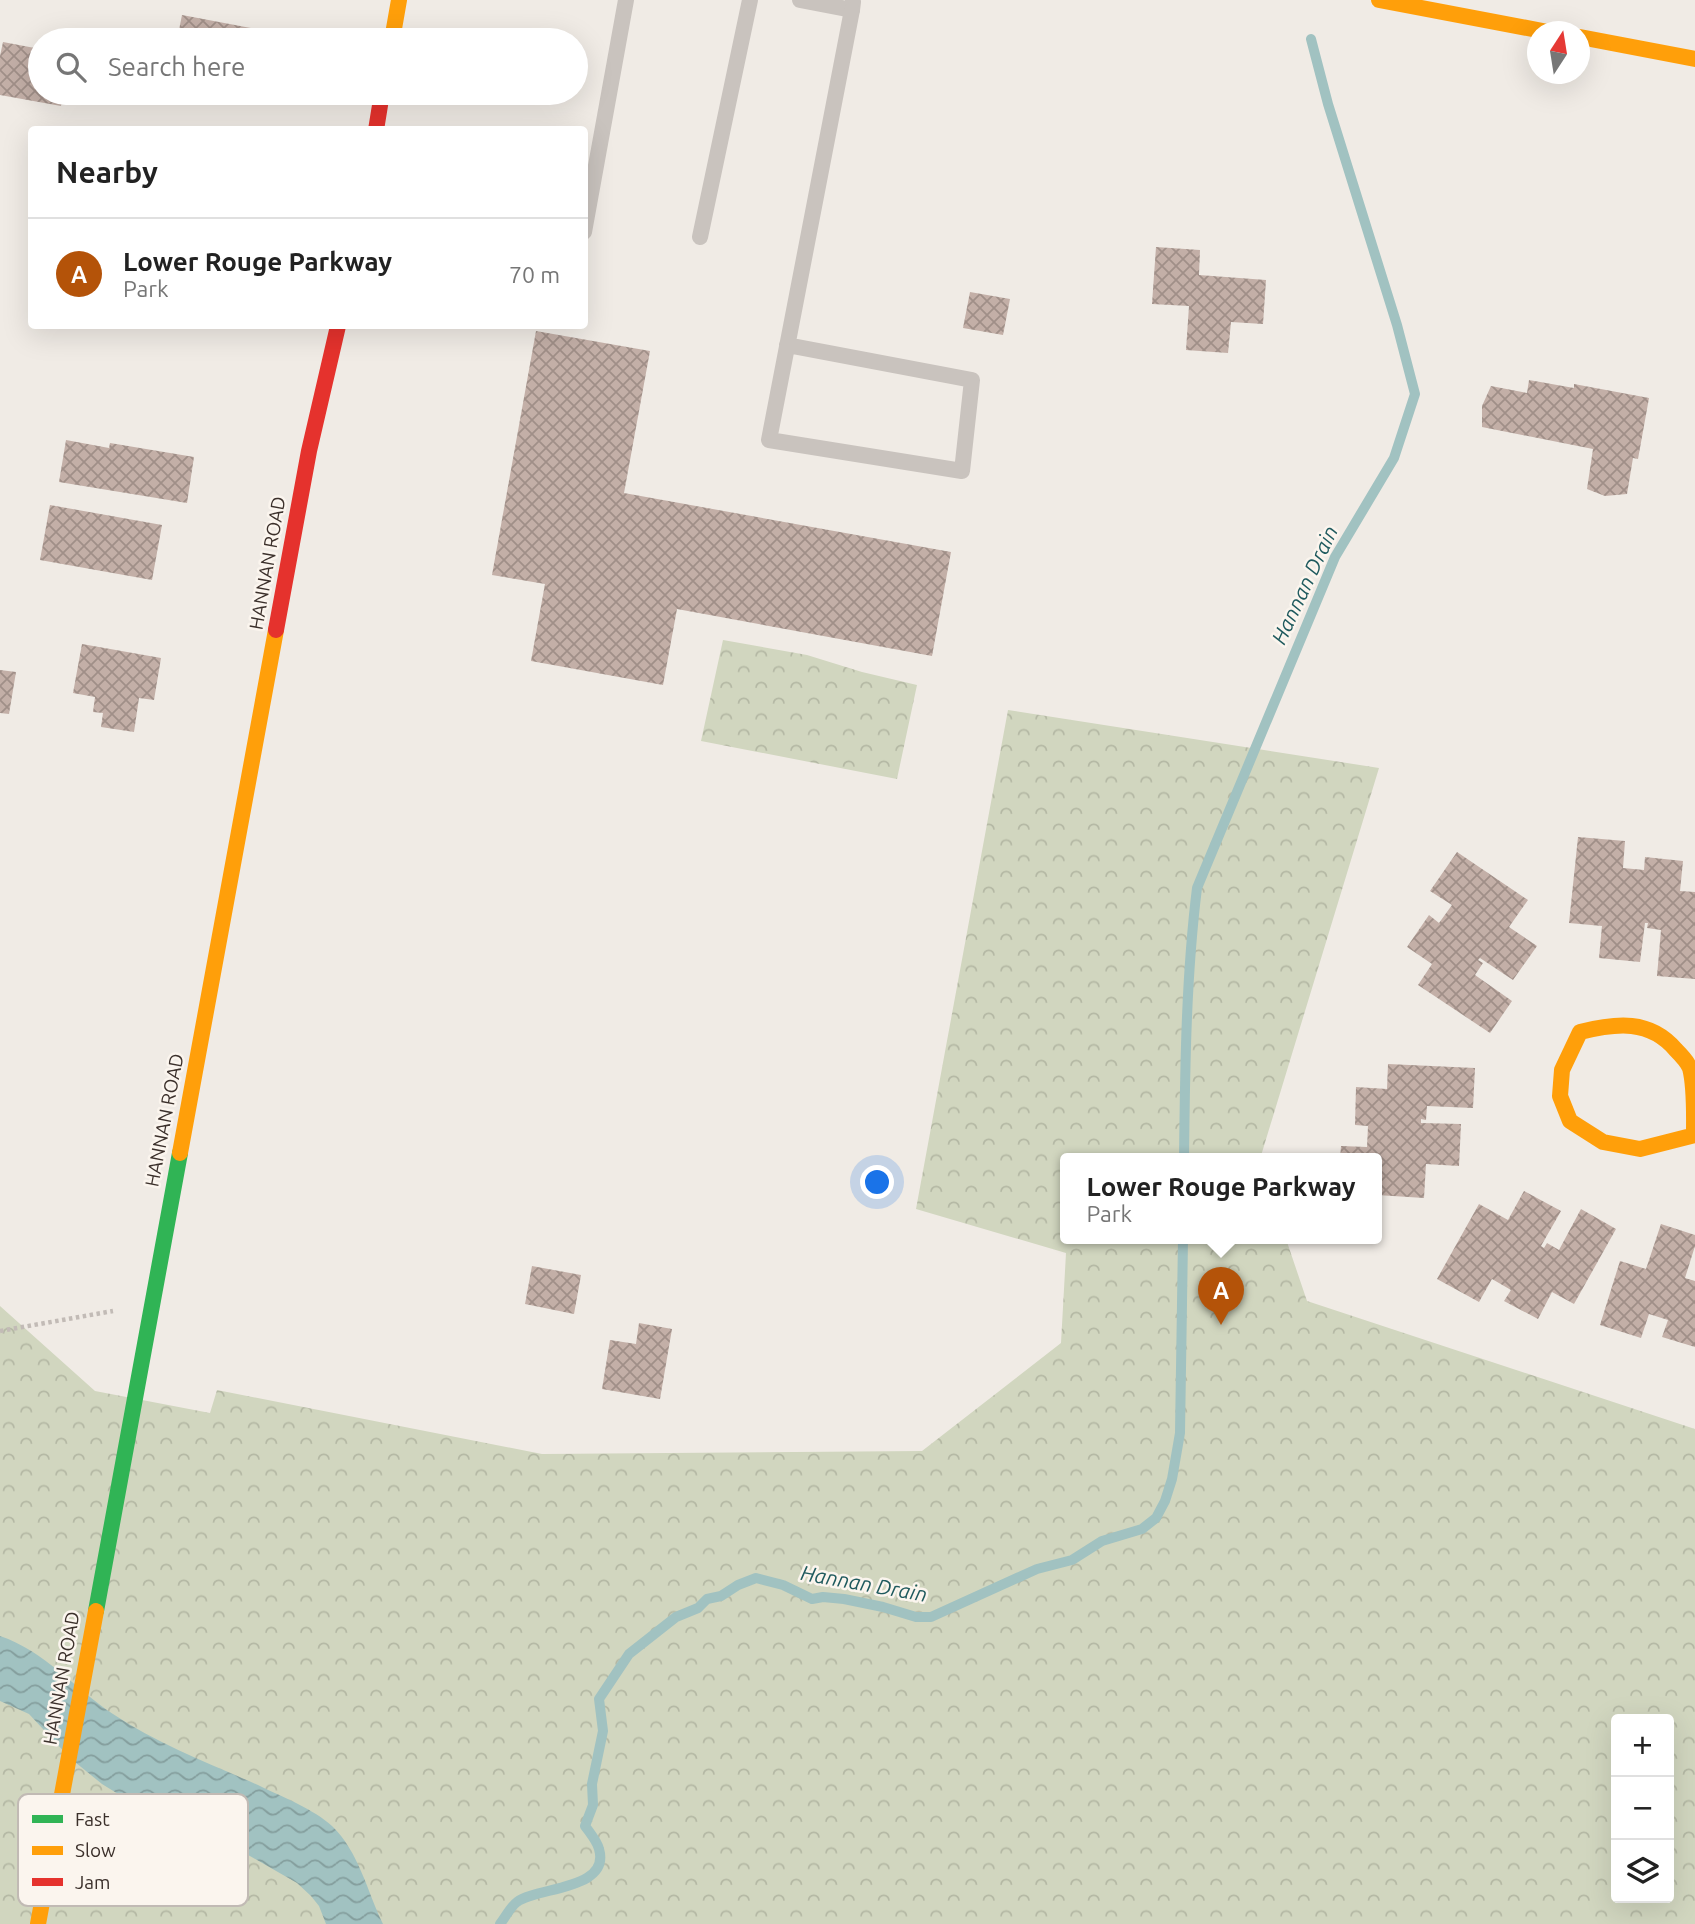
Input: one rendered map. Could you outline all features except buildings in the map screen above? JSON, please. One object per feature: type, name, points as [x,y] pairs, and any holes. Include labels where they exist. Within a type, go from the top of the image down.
[{"type":"street","points":[[394,28],[399,0]]},
{"type":"street","points":[[1380,0],[1527,28]]},
{"type":"street","points":[[1590,39],[1695,59]]},
{"type":"street","points":[[377,126],[380,105]]},
{"type":"street","name":"HANNAN ROAD","points":[[62,1794],[309,451],[337,329]]},
{"type":"street","points":[[1609,1024],[1642,1025],[1670,1041],[1690,1069],[1695,1111],[1694,1135],[1640,1149],[1603,1142],[1570,1121],[1560,1096],[1562,1070],[1580,1032],[1609,1024]]},
{"type":"street","name":"HANNAN ROAD","points":[[38,1924],[41,1906]]},
{"type":"lane","points":[[588,210],[626,0]]},
{"type":"lane","points":[[700,237],[750,0]]},
{"type":"lane","points":[[787,345],[972,380],[962,471],[769,440],[787,345],[853,5],[800,0]]},
{"type":"path","points":[[0,1331],[151,1304]]},
{"type":"green space","points":[[723,640],[807,655],[917,685],[897,779],[701,741]]},
{"type":"green space","points":[[1008,710],[1379,768],[1262,1153],[1060,1153],[1060,1244],[1288,1244],[1307,1301],[1695,1429],[1695,1924],[0,1924],[0,1306],[95,1391],[210,1413],[217,1390],[542,1454],[922,1451],[1061,1343],[1066,1253],[916,1209]]},
{"type":"water","points":[[0,1636],[46,1661],[99,1704],[131,1725],[167,1745],[308,1809],[325,1820],[349,1848],[383,1924],[326,1924],[319,1906],[297,1883],[248,1855],[248,1794],[118,1794],[70,1758],[29,1714],[0,1701]]},
{"type":"waterway","name":"Hannan Drain","points":[[1184,1153],[1188,989],[1197,888],[1335,557],[1394,458],[1415,394],[1397,325],[1328,104],[1311,39]]},
{"type":"waterway","name":"Hannan Drain","points":[[500,1924],[517,1902],[584,1880],[594,1872],[600,1862],[599,1849],[585,1826],[593,1805],[592,1784],[603,1731],[599,1699],[629,1654],[676,1617],[698,1608],[707,1599],[721,1596],[756,1578],[783,1585],[812,1599],[844,1599],[916,1617],[931,1617],[1037,1569],[1072,1560],[1102,1541],[1142,1529],[1156,1518],[1172,1479],[1180,1433],[1183,1244]]},
{"type":"traffic: fast","points":[[96,1611],[180,1153]]},
{"type":"traffic: slow","points":[[394,28],[399,0]]},
{"type":"traffic: slow","points":[[1379,0],[1527,28]]},
{"type":"traffic: slow","points":[[1590,39],[1695,59]]},
{"type":"traffic: slow","points":[[180,1153],[276,630]]},
{"type":"traffic: slow","points":[[1694,1134],[1690,1068],[1666,1040],[1644,1028],[1632,1026],[1580,1032],[1562,1070],[1560,1096],[1570,1121],[1603,1142],[1640,1149],[1695,1135]]},
{"type":"traffic: slow","points":[[62,1794],[96,1611]]},
{"type":"traffic: slow","points":[[38,1924],[41,1906]]},
{"type":"traffic: jam","points":[[377,126],[380,105]]},
{"type":"traffic: jam","points":[[276,630],[309,451],[337,329]]},
{"type":"place","name":"Lower Rouge Parkway","points":[[1221,1325]]}]
